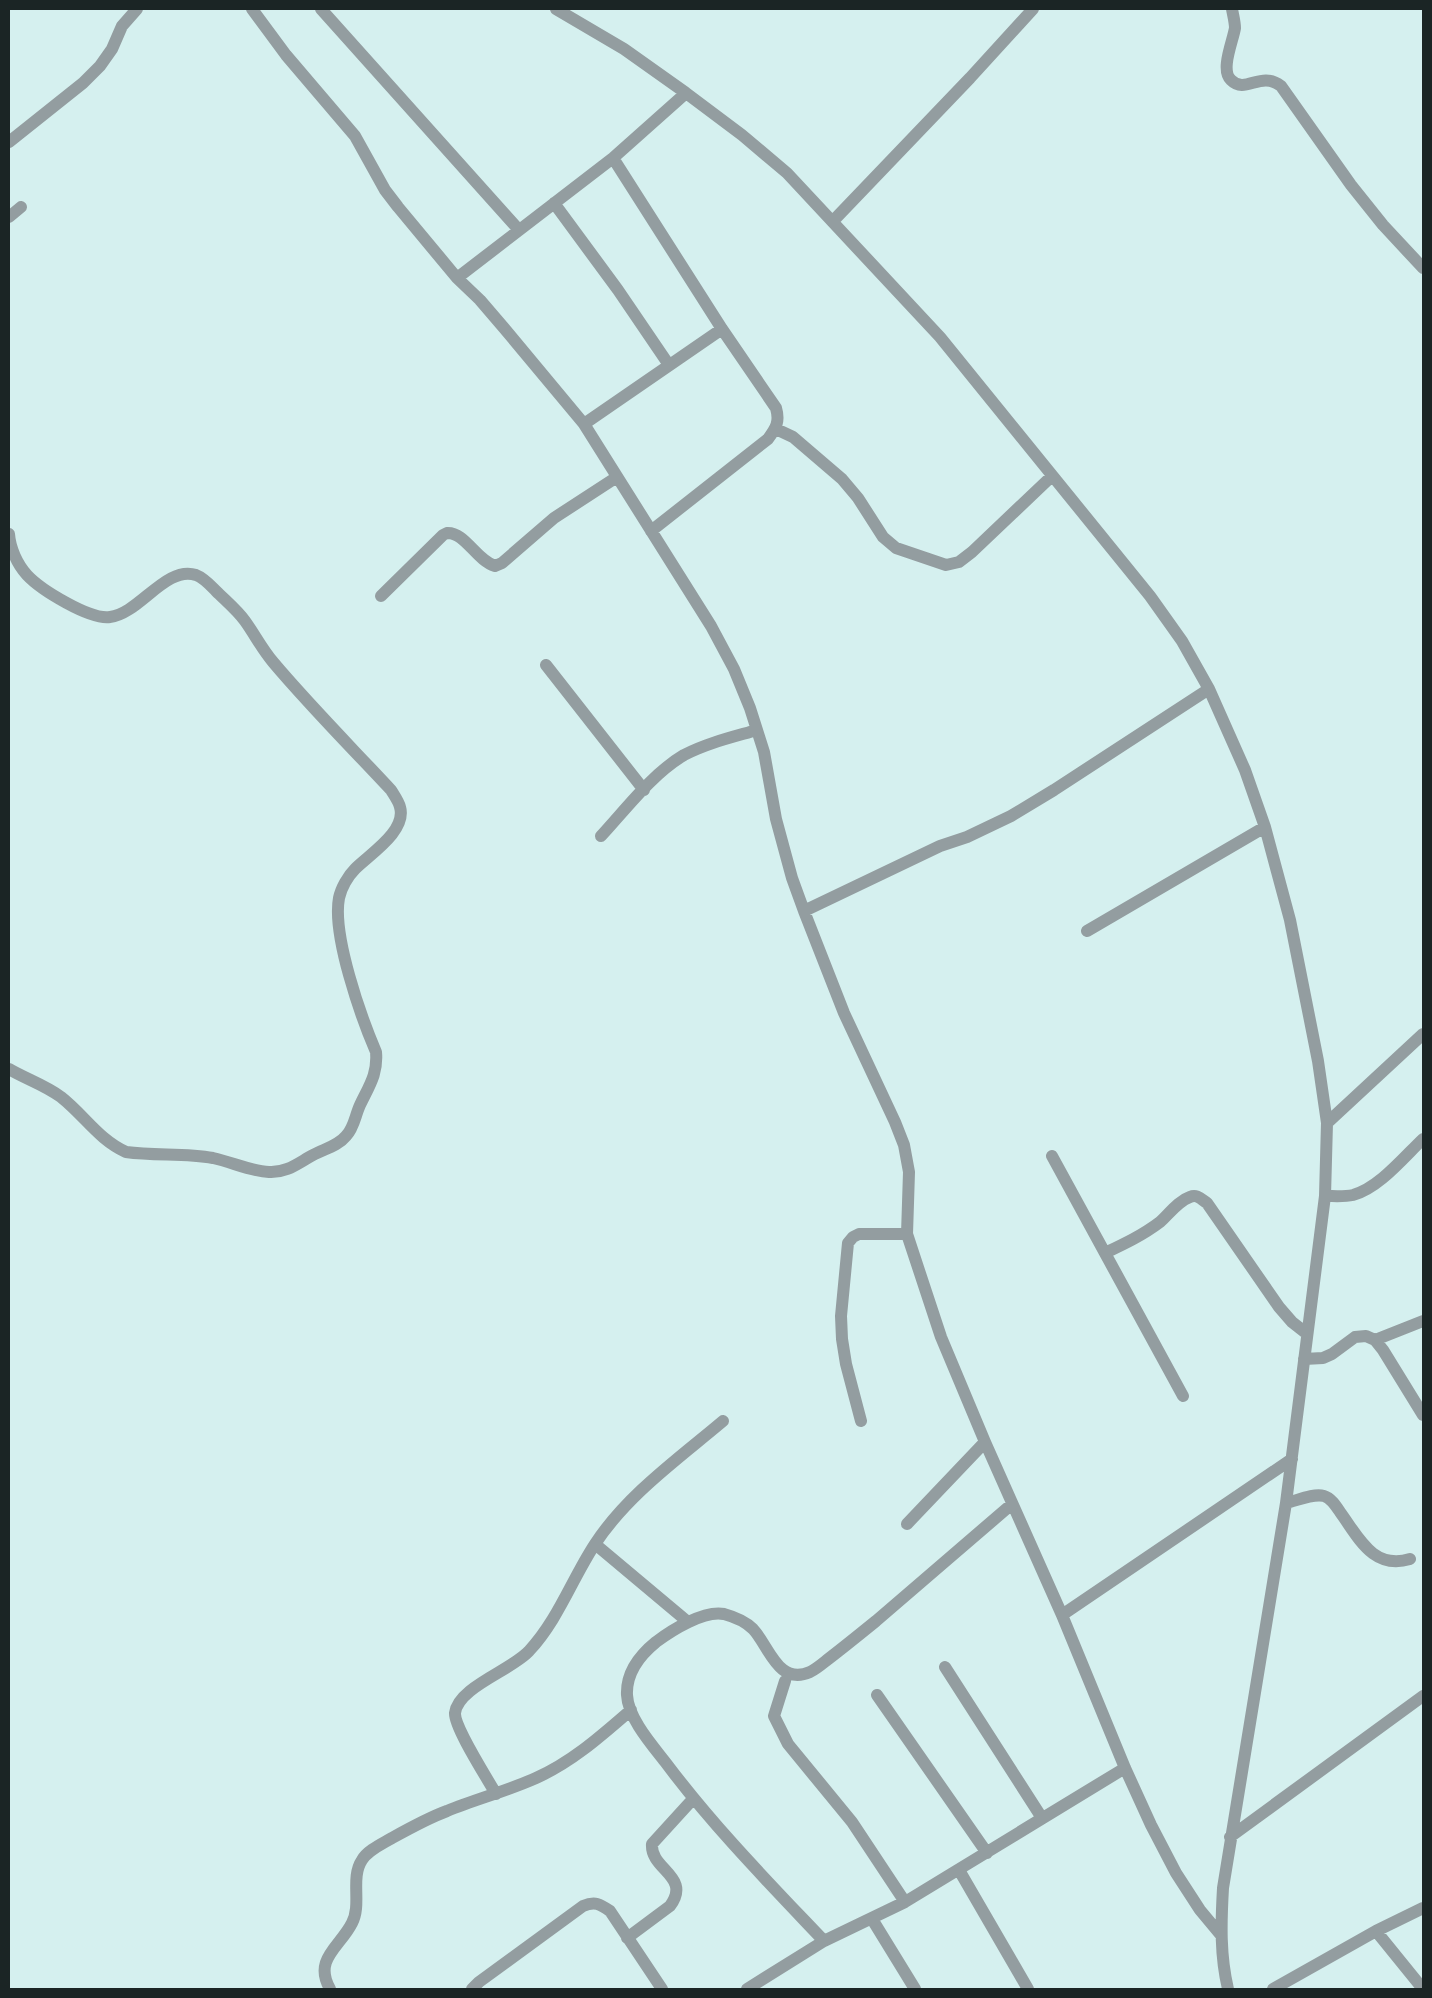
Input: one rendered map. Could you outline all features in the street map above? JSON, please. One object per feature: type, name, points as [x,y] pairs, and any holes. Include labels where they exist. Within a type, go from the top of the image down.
[{"type":"street","points":[[9,142],[83,83],[100,66],[112,49],[122,26],[137,9]]},
{"type":"street","points":[[252,9],[286,55],[355,136],[385,190],[398,208],[457,278],[486,307],[584,424],[711,626],[734,669],[750,708],[764,752],[776,819],[792,878],[844,1013],[904,1145],[908,1172],[907,1234],[941,1337],[985,1442],[1062,1615],[1125,1768],[1176,1873],[1200,1910],[1220,1934]]},
{"type":"street","points":[[321,9],[519,230]]},
{"type":"street","points":[[556,9],[624,49],[686,93],[788,172],[940,336],[1150,596],[1182,641],[1208,689],[1244,770],[1265,827],[1290,920],[1313,1033],[1327,1123],[1325,1196],[1318,1259],[1306,1333],[1286,1503],[1223,1888],[1220,1934],[1222,1964],[1228,1989]]},
{"type":"street","points":[[834,220],[970,78],[1033,9]]},
{"type":"street","points":[[1232,9],[1235,25],[1226,72],[1230,79],[1236,84],[1244,85],[1266,79],[1273,80],[1281,86],[1351,185],[1383,225],[1423,268]]},
{"type":"street","points":[[457,278],[613,158],[686,93]]},
{"type":"street","points":[[613,158],[722,329],[776,408],[779,418],[776,429],[768,439],[650,531]]},
{"type":"street","points":[[554,203],[618,290],[669,365]]},
{"type":"street","points":[[9,216],[22,207]]},
{"type":"street","points":[[584,424],[722,329]]},
{"type":"street","points":[[776,429],[793,436],[842,479],[858,498],[883,537],[896,548],[946,564],[959,562],[972,552],[1052,476]]},
{"type":"street","points":[[381,596],[443,535],[447,533],[459,536],[481,559],[495,566],[502,563],[575,503],[617,477]]},
{"type":"street","points":[[9,534],[10,543],[17,560],[27,575],[54,596],[76,608],[98,616],[109,618],[126,612],[176,576],[186,573],[196,575],[206,581],[234,608],[274,662],[391,790],[400,808],[400,823],[393,834],[354,870],[339,897],[337,916],[343,952],[376,1052],[378,1065],[375,1078],[360,1105],[352,1127],[346,1137],[339,1142],[313,1154],[298,1165],[285,1171],[270,1172],[214,1158],[126,1152],[114,1147],[98,1134],[61,1098],[9,1069]]},
{"type":"street","points":[[546,665],[644,790]]},
{"type":"street","points":[[804,911],[932,850],[968,837],[1011,816],[1208,689]]},
{"type":"street","points":[[601,836],[644,790],[684,756],[712,743],[757,730]]},
{"type":"street","points":[[1088,931],[1265,827]]},
{"type":"street","points":[[1327,1123],[1423,1034]]},
{"type":"street","points":[[1325,1196],[1352,1195],[1369,1187],[1392,1170],[1423,1139]]},
{"type":"street","points":[[1052,1156],[1183,1396]]},
{"type":"street","points":[[1105,1253],[1136,1238],[1159,1223],[1191,1196],[1199,1196],[1207,1203],[1279,1307],[1292,1322],[1306,1333]]},
{"type":"street","points":[[861,1420],[846,1364],[842,1339],[841,1316],[846,1250],[848,1243],[859,1234],[907,1234]]},
{"type":"street","points":[[1375,1340],[1423,1322]]},
{"type":"street","points":[[1304,1359],[1323,1358],[1332,1354],[1355,1337],[1366,1336],[1375,1340],[1423,1415]]},
{"type":"street","points":[[496,1794],[458,1726],[455,1714],[458,1703],[467,1693],[512,1666],[529,1652],[545,1631],[595,1544],[618,1514],[648,1485],[723,1422]]},
{"type":"street","points":[[907,1524],[985,1442]]},
{"type":"street","points":[[1062,1615],[1292,1459]]},
{"type":"street","points":[[1286,1503],[1318,1495],[1325,1496],[1334,1504],[1372,1553],[1382,1560],[1393,1563],[1410,1559]]},
{"type":"street","points":[[824,1941],[732,1844],[693,1799],[644,1734],[631,1710],[627,1695],[630,1676],[639,1658],[676,1627],[698,1618],[721,1613],[740,1618],[754,1629],[773,1661],[784,1670],[797,1675],[811,1672],[850,1643],[1012,1504]]},
{"type":"street","points":[[595,1544],[688,1622]]},
{"type":"street","points":[[945,1667],[1042,1818]]},
{"type":"street","points":[[785,1682],[774,1716],[788,1744],[852,1822],[905,1902]]},
{"type":"street","points":[[877,1696],[987,1853]]},
{"type":"street","points":[[1230,1837],[1423,1696]]},
{"type":"street","points":[[330,1989],[326,1981],[325,1964],[332,1949],[353,1923],[357,1910],[356,1880],[361,1860],[374,1849],[446,1811],[536,1778],[571,1760],[631,1710]]},
{"type":"street","points":[[747,1989],[824,1941],[905,1902],[1125,1768]]},
{"type":"street","points":[[627,1938],[670,1906],[675,1899],[678,1890],[674,1881],[654,1856],[652,1844],[693,1799]]},
{"type":"street","points":[[959,1870],[1028,1989]]},
{"type":"street","points":[[472,1989],[478,1982],[583,1906],[592,1902],[600,1904],[610,1911],[662,1989]]},
{"type":"street","points":[[1273,1989],[1376,1931],[1423,1908]]},
{"type":"street","points":[[872,1919],[915,1989]]},
{"type":"street","points":[[1376,1931],[1423,1989]]}]
